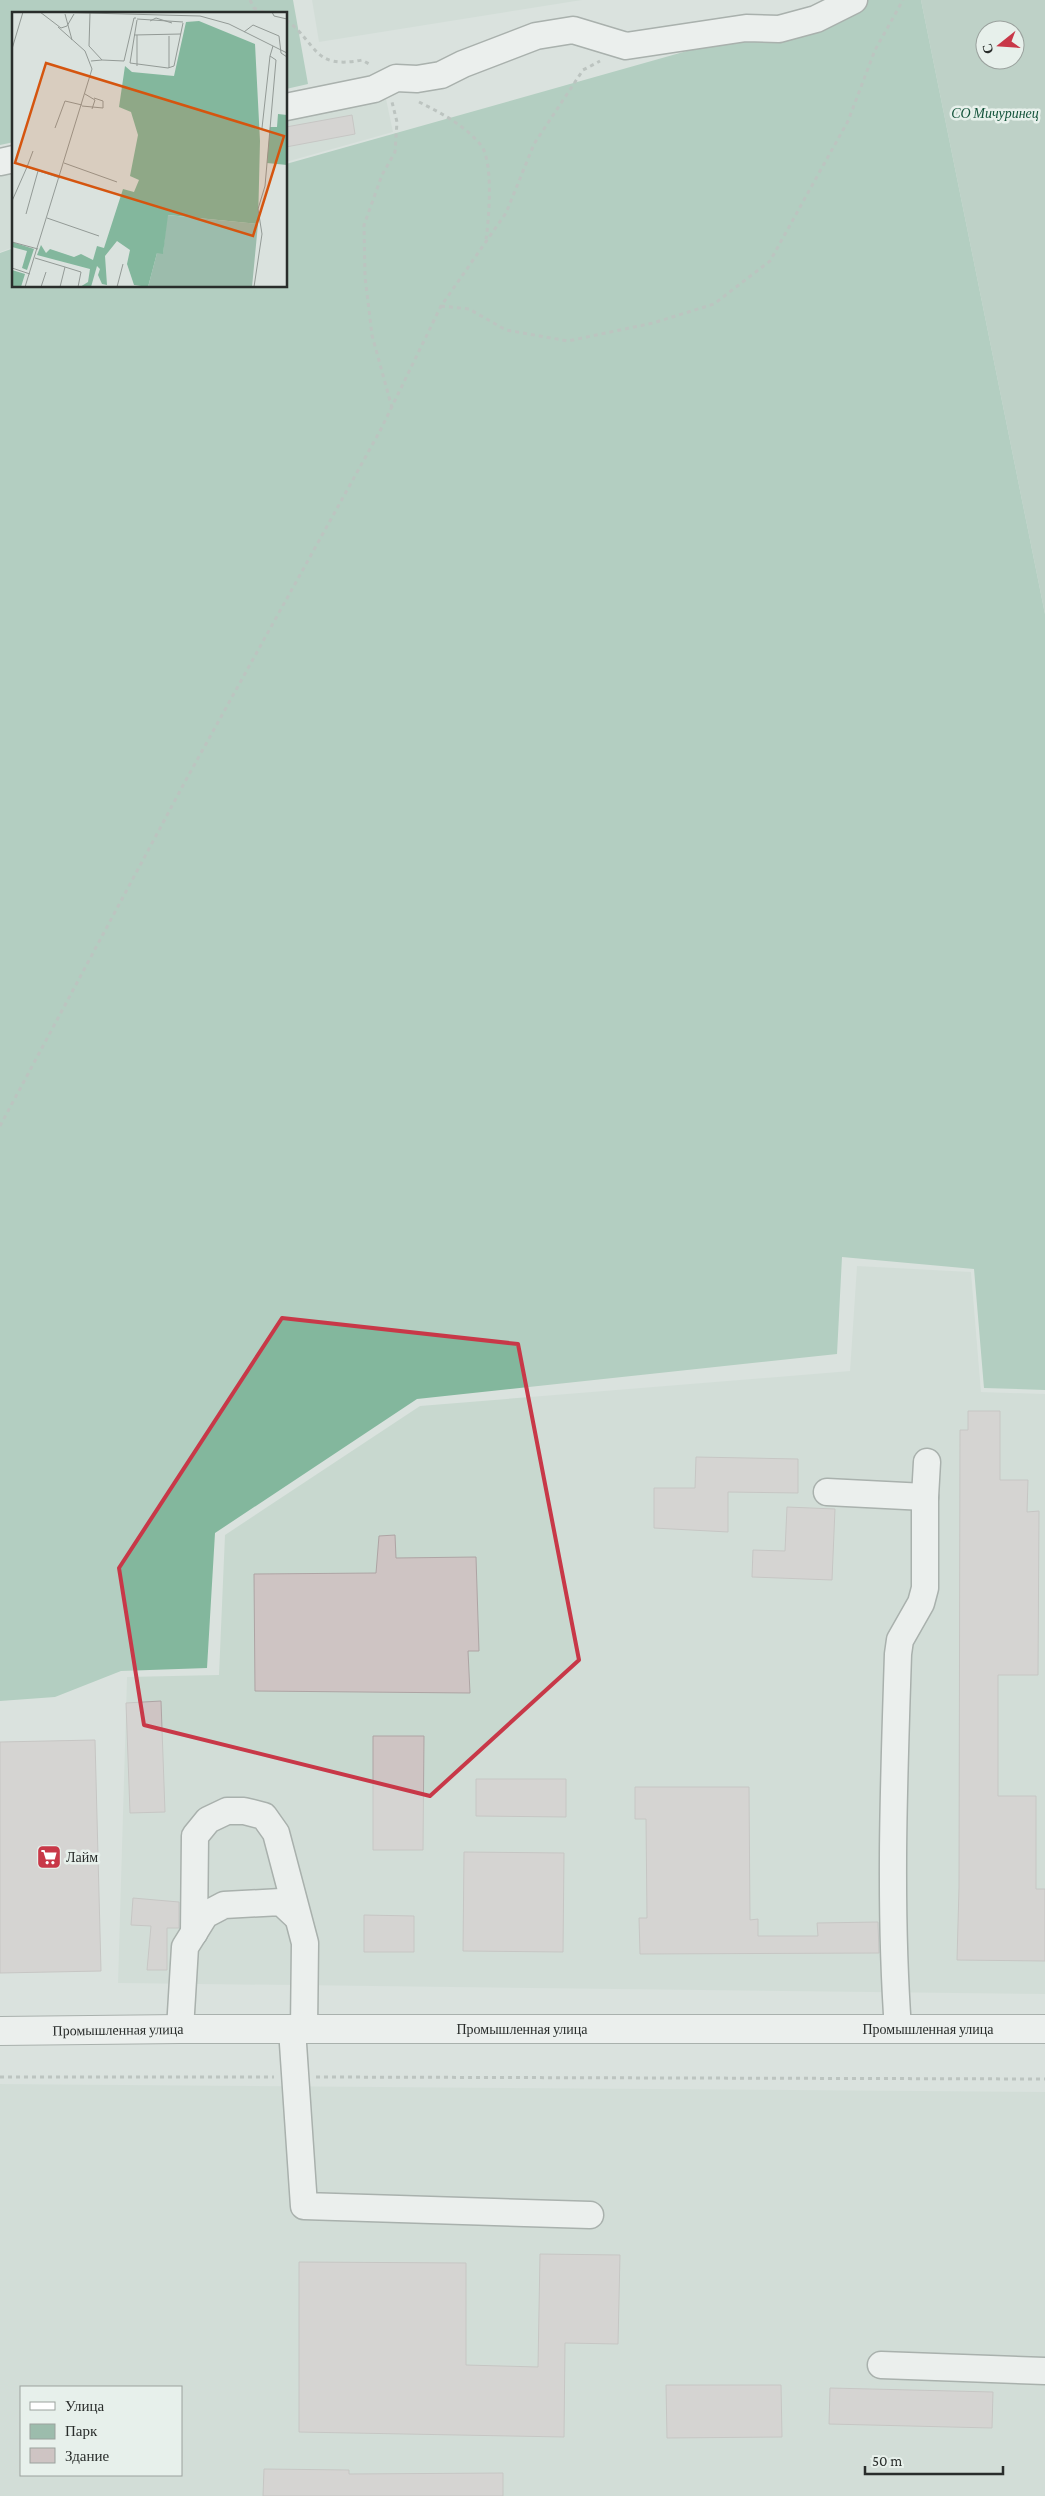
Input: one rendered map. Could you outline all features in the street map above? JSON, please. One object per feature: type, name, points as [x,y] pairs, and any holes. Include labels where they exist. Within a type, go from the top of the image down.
[{"type":"main road","name":"Промышленная улица","points":[[0,2032],[180,2029],[1045,2029]]},
{"type":"lane","points":[[288,107],[374,89],[391,80],[417,79],[441,75],[463,64],[536,36],[573,30],[626,46],[746,28],[779,29],[816,19],[854,0]]},
{"type":"lane","points":[[898,2029],[894,1967],[893,1839],[898,1654],[900,1640],[921,1603],[925,1588],[927,1462]]},
{"type":"lane","points":[[827,1492],[925,1497]]},
{"type":"lane","points":[[194,1933],[195,1836],[208,1820],[227,1811],[244,1811],[264,1816],[276,1832],[305,1943],[295,2077],[304,2206],[590,2214]]},
{"type":"lane","points":[[180,2029],[185,1947],[205,1915],[224,1905],[281,1902],[297,1917]]},
{"type":"lane","points":[[881,2365],[1045,2371]]},
{"type":"path","points":[[250,0],[254,8],[263,12]]},
{"type":"path","points":[[441,306],[469,309],[506,330],[568,341],[653,323],[714,304],[770,261],[848,122],[875,50],[903,0]]},
{"type":"path","points":[[288,22],[305,36],[312,49],[322,58],[349,62],[362,60],[416,100],[449,118],[482,145],[490,179],[486,240]]},
{"type":"path","points":[[0,1126],[187,778],[392,408],[441,306],[506,213],[534,144],[583,70],[626,46]]},
{"type":"path","points":[[391,80],[390,92],[397,122],[395,152],[382,175],[364,225],[365,277],[372,335],[392,408]]},
{"type":"path","points":[[0,2077],[1045,2079]]},
{"type":"highlighted area","points":[[282,1318],[518,1344],[579,1660],[430,1796],[144,1725],[119,1568]]},
{"type":"shaded area","points":[[312,0],[582,0],[319,42]]},
{"type":"shaded area","points":[[381,75],[393,132],[288,161],[288,94]]},
{"type":"shaded area","points":[[12,148],[12,248],[0,252],[0,151]]},
{"type":"shaded area","points":[[857,1266],[971,1272],[981,1392],[1045,1394],[1045,1994],[118,1983],[127,1677],[219,1675],[225,1535],[420,1406],[850,1371]]},
{"type":"shaded area","points":[[0,2084],[1045,2092],[1045,2496],[0,2496]]},
{"type":"green space","points":[[0,0],[293,0],[308,84],[288,89],[288,12],[12,12],[12,142],[0,145]]},
{"type":"green space","points":[[868,0],[921,0],[1045,614],[1045,1390],[984,1388],[974,1269],[842,1257],[837,1354],[417,1399],[215,1533],[207,1668],[121,1671],[55,1697],[0,1701],[0,253],[12,249],[12,288],[288,288],[288,163]]},
{"type":"green space","name":"СО Мичуринец","points":[[921,0],[1045,0],[1045,614]]},
{"type":"building","points":[[352,115],[355,134],[288,147],[288,127]]},
{"type":"building","points":[[968,1411],[1000,1411],[1000,1480],[1028,1480],[1027,1512],[1039,1511],[1038,1675],[998,1675],[998,1796],[1036,1796],[1036,1889],[1045,1889],[1045,1961],[957,1960],[959,1888],[960,1430],[968,1430]]},
{"type":"building","points":[[696,1457],[798,1459],[798,1493],[728,1492],[728,1532],[654,1528],[654,1488],[695,1488]]},
{"type":"building","points":[[787,1507],[835,1509],[832,1580],[752,1577],[753,1550],[785,1551]]},
{"type":"building","points":[[395,1535],[396,1558],[476,1557],[479,1651],[468,1651],[470,1693],[255,1691],[254,1574],[376,1573],[379,1536]]},
{"type":"building","points":[[161,1701],[165,1812],[130,1813],[126,1703]]},
{"type":"building","points":[[373,1736],[424,1736],[423,1850],[373,1850]]},
{"type":"building","name":"Лайм","points":[[95,1740],[101,1971],[0,1973],[0,1742]]},
{"type":"building","points":[[476,1779],[566,1779],[566,1817],[476,1816]]},
{"type":"building","points":[[635,1787],[749,1787],[750,1920],[758,1919],[758,1936],[818,1936],[817,1923],[878,1922],[879,1953],[640,1954],[639,1918],[647,1918],[646,1819],[635,1819]]},
{"type":"building","points":[[464,1852],[564,1853],[563,1952],[463,1951]]},
{"type":"building","points":[[133,1898],[179,1902],[179,1928],[167,1928],[167,1970],[147,1970],[151,1926],[131,1925]]},
{"type":"building","points":[[364,1915],[414,1916],[414,1952],[364,1952]]},
{"type":"building","points":[[540,2254],[620,2255],[618,2344],[565,2343],[564,2437],[299,2432],[299,2262],[466,2263],[466,2365],[538,2367]]},
{"type":"building","points":[[666,2385],[781,2385],[782,2437],[667,2438]]},
{"type":"building","points":[[830,2388],[993,2392],[992,2428],[829,2424]]},
{"type":"building","points":[[264,2469],[349,2470],[349,2474],[503,2473],[503,2496],[263,2496]]},
{"type":"place","name":"Лайм","points":[[49,1857]]}]
